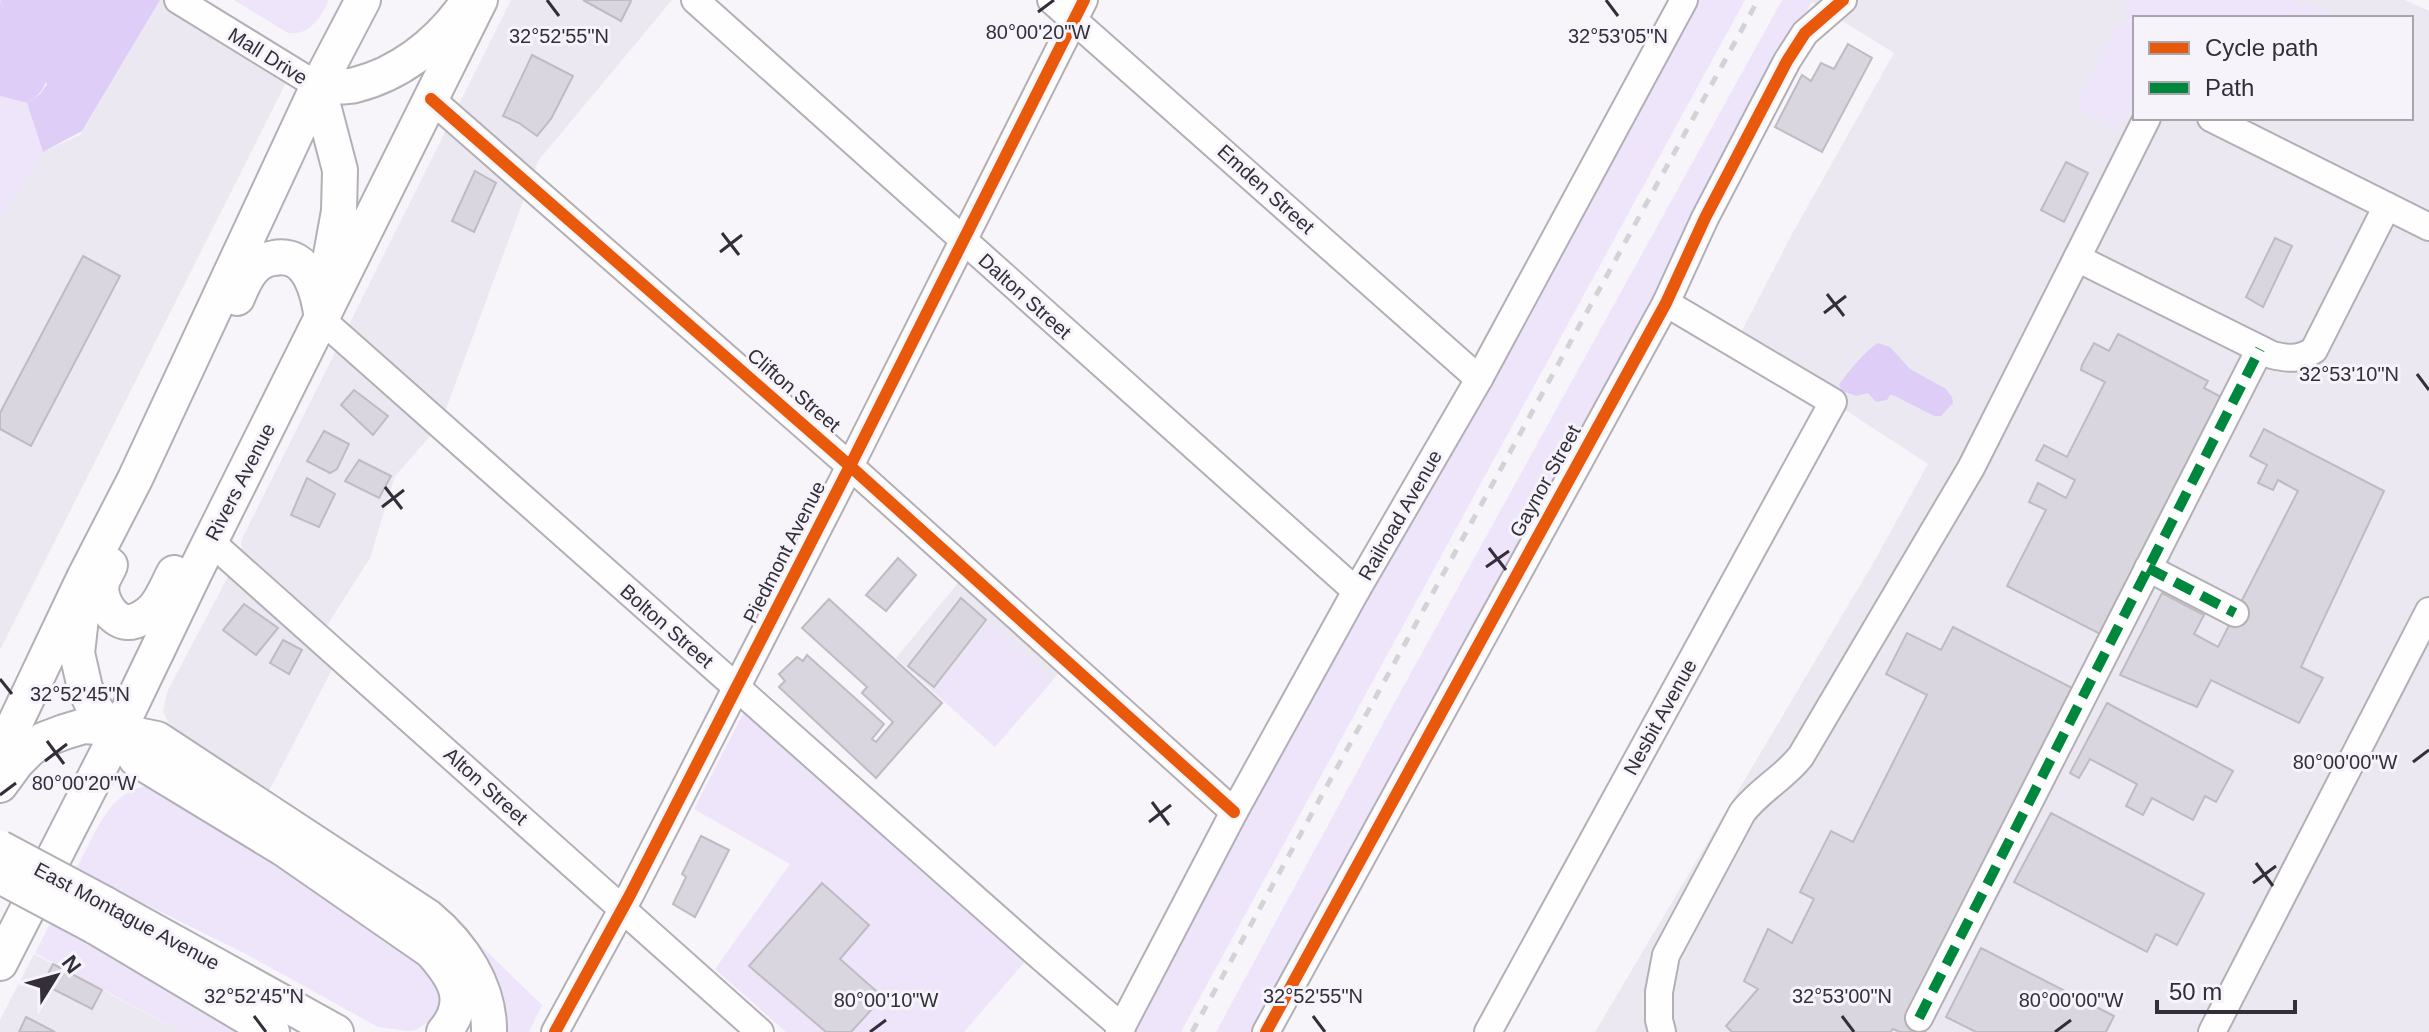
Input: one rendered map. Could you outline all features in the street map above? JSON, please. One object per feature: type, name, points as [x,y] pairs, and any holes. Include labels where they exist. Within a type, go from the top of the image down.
[{"type":"main road","points":[[0,755],[135,479],[318,86],[363,0]]},
{"type":"main road","points":[[318,86],[353,85],[402,66],[449,28],[470,0]]},
{"type":"main road","name":"Rivers Avenue","points":[[0,963],[119,730],[480,0]]},
{"type":"main road","points":[[318,86],[340,170],[339,211],[322,320]]},
{"type":"main road","points":[[176,392],[210,356],[247,276],[268,259],[291,259],[302,266],[319,296],[322,320]]},
{"type":"main road","points":[[135,479],[137,512],[101,584],[107,608],[118,619],[128,623],[142,618],[155,607],[184,553],[210,541]]},
{"type":"main road","points":[[84,578],[77,653],[93,706],[102,718],[119,730],[136,759],[284,849],[431,951],[444,966],[458,997],[454,1021],[444,1032]]},
{"type":"main road","points":[[0,785],[17,762],[43,740],[84,726],[157,739],[438,925],[469,964],[479,984],[486,1004],[489,1032]]},
{"type":"main road","name":"East Montague Avenue","points":[[0,848],[272,1032]]},
{"type":"main road","name":"East Montague Avenue","points":[[0,876],[100,915],[326,1026],[352,1032]]},
{"type":"street","name":"Mall Drive","points":[[178,0],[318,86]]},
{"type":"street","name":"Dalton Street","points":[[695,0],[1356,591]]},
{"type":"street","name":"Emden Street","points":[[1051,0],[1079,10],[1479,379]]},
{"type":"street","name":"Railroad Avenue","points":[[1120,1029],[1234,812],[1356,591],[1479,379],[1684,0]]},
{"type":"street","name":"Gaynor Street","points":[[1266,1032],[1666,303],[1705,218],[1787,61],[1805,33],[1843,0]]},
{"type":"street","name":"Piedmont Avenue","points":[[555,1032],[737,687],[1079,10]]},
{"type":"street","name":"Clifton Street","points":[[431,99],[850,466],[1234,812]]},
{"type":"street","points":[[1662,1032],[1659,992],[1666,955],[1742,813],[1789,771],[1801,756],[1971,468],[2146,120]]},
{"type":"street","points":[[2215,120],[2429,227]]},
{"type":"street","points":[[2077,258],[2272,355],[2290,359],[2303,357],[2314,350],[2387,206]]},
{"type":"street","name":"Nesbit Avenue","points":[[1488,1032],[1833,402],[1666,303]]},
{"type":"street","name":"Bolton Street","points":[[322,320],[1120,1029]]},
{"type":"street","points":[[1919,1018],[2260,349]]},
{"type":"street","name":"Alton Street","points":[[210,541],[760,1032]]},
{"type":"street","points":[[2148,568],[2235,613]]},
{"type":"street","points":[[2212,1032],[2429,611]]},
{"type":"shaded area","points":[[0,0],[160,0],[82,131],[43,152],[27,103],[40,94],[47,84],[18,46]]},
{"type":"shaded area","points":[[160,0],[179,0],[292,71],[0,650],[0,218],[43,152],[80,135]]},
{"type":"shaded area","points":[[234,0],[329,0],[314,24],[303,32],[288,33]]},
{"type":"shaded area","points":[[511,0],[672,0],[538,161],[440,425],[395,476],[370,558],[319,638],[339,656],[268,793],[168,722],[163,712],[167,692],[242,550],[241,541]]},
{"type":"shaded area","points":[[1694,0],[1745,0],[1181,1032],[1128,1032]]},
{"type":"shaded area","points":[[1782,0],[1813,0],[1634,337],[1252,1032],[1216,1032],[1391,709]]},
{"type":"shaded area","points":[[1813,0],[2405,0],[2429,11],[2429,1032],[1595,1032],[1875,560],[1928,464],[1833,402],[1735,344],[1792,234],[1894,53]]},
{"type":"shaded area","points":[[2130,0],[2296,0],[2298,6],[2308,2],[2334,16],[2133,16],[2133,98],[2124,120],[2114,128],[2083,112],[2078,101],[2116,26],[2128,24],[2125,11]]},
{"type":"shaded area","points":[[0,1],[22,50],[28,58],[48,71],[42,90],[27,103],[0,96]]},
{"type":"shaded area","points":[[0,96],[27,103],[43,152],[0,218]]},
{"type":"shaded area","points":[[1878,343],[1890,347],[1910,369],[1946,389],[1953,403],[1941,416],[1934,416],[1895,396],[1890,395],[1887,400],[1876,402],[1868,393],[1857,396],[1842,391],[1839,385],[1842,380]]},
{"type":"shaded area","points":[[968,571],[1068,662],[995,747],[896,658]]},
{"type":"shaded area","points":[[990,621],[1053,680],[995,747],[934,692]]},
{"type":"shaded area","points":[[746,708],[1034,951],[964,1032],[786,1032],[715,969],[790,864],[694,809]]},
{"type":"shaded area","points":[[153,785],[182,798],[411,951],[441,990],[441,1002],[433,1019],[416,1030],[378,1027],[244,953],[76,868],[114,804],[137,788]]},
{"type":"shaded area","points":[[55,914],[251,1032],[182,1032],[35,953]]},
{"type":"shaded area","points":[[476,941],[542,1005],[529,1032],[503,1032],[497,984]]},
{"type":"shaded area","points":[[34,954],[182,1032],[0,1032],[0,1020]]},
{"type":"building","points":[[583,0],[630,0],[631,1],[621,21]]},
{"type":"building","points":[[1848,44],[1872,58],[1822,152],[1775,127],[1802,75],[1811,81],[1821,63],[1834,69]]},
{"type":"building","points":[[532,55],[573,76],[551,119],[537,136],[503,116]]},
{"type":"building","points":[[2066,162],[2088,173],[2064,222],[2041,210]]},
{"type":"building","points":[[475,171],[496,183],[474,232],[452,221]]},
{"type":"building","points":[[2275,238],[2292,246],[2263,307],[2246,297]]},
{"type":"building","points":[[83,256],[120,276],[31,446],[0,429],[0,413]]},
{"type":"building","points":[[2118,334],[2208,381],[2204,388],[2225,399],[2104,636],[2007,586],[2046,510],[2029,502],[2038,483],[2066,498],[2075,480],[2036,460],[2044,445],[2067,457],[2105,382],[2081,370],[2082,365],[2094,343],[2109,351]]},
{"type":"building","points":[[354,390],[388,416],[373,435],[341,405]]},
{"type":"building","points":[[2264,429],[2384,491],[2301,667],[2323,678],[2299,723],[2211,680],[2197,707],[2120,675],[2162,593],[2204,615],[2194,634],[2218,647],[2298,491],[2278,480],[2273,490],[2258,483],[2267,465],[2250,456]]},
{"type":"building","points":[[324,431],[349,444],[337,469],[330,473],[307,461]]},
{"type":"building","points":[[359,460],[391,476],[379,498],[345,481]]},
{"type":"building","points":[[307,478],[335,494],[319,527],[291,515]]},
{"type":"building","points":[[898,558],[916,575],[886,611],[866,595]]},
{"type":"building","points":[[961,598],[986,620],[934,687],[908,666]]},
{"type":"building","points":[[829,599],[942,703],[876,778],[779,687],[785,681],[779,674],[797,657],[803,661],[807,655],[884,724],[872,739],[876,742],[893,722],[862,693],[867,687],[802,628]]},
{"type":"building","points":[[244,604],[278,628],[256,655],[223,630]]},
{"type":"building","points":[[1953,627],[2074,689],[1925,1032],[1893,1029],[1890,1032],[1732,1032],[1726,1026],[1758,989],[1744,981],[1768,929],[1792,943],[1814,899],[1800,892],[1831,831],[1853,842],[1927,695],[1886,674],[1907,633],[1941,650]]},
{"type":"building","points":[[283,640],[302,650],[289,674],[270,663]]},
{"type":"building","points":[[2107,703],[2233,771],[2216,802],[2205,796],[2193,820],[2152,798],[2143,815],[2126,806],[2137,784],[2090,759],[2079,778],[2070,773]]},
{"type":"building","points":[[2051,813],[2204,894],[2177,945],[2156,934],[2147,952],[2014,882]]},
{"type":"building","points":[[701,836],[729,850],[695,917],[673,904],[686,877],[682,874]]},
{"type":"building","points":[[822,883],[869,925],[840,959],[883,997],[851,1032],[826,1032],[749,966]]},
{"type":"building","points":[[1981,948],[2114,1016],[2106,1032],[1976,1032],[1946,1017]]},
{"type":"building","points":[[53,964],[102,990],[92,1009],[43,984]]},
{"type":"building","points":[[26,1017],[55,1032],[19,1032]]},
{"type":"railway","points":[[1192,1032],[1758,0]]},
{"type":"marked path","points":[[1919,1018],[2260,349]]},
{"type":"marked path","points":[[2148,568],[2235,613]]},
{"type":"cycle path","points":[[555,1032],[630,895],[850,466],[1084,0]]},
{"type":"cycle path","points":[[1266,1032],[1666,303],[1705,218],[1787,61],[1805,33],[1843,0]]},
{"type":"cycle path","points":[[431,99],[850,466],[1234,812]]}]
